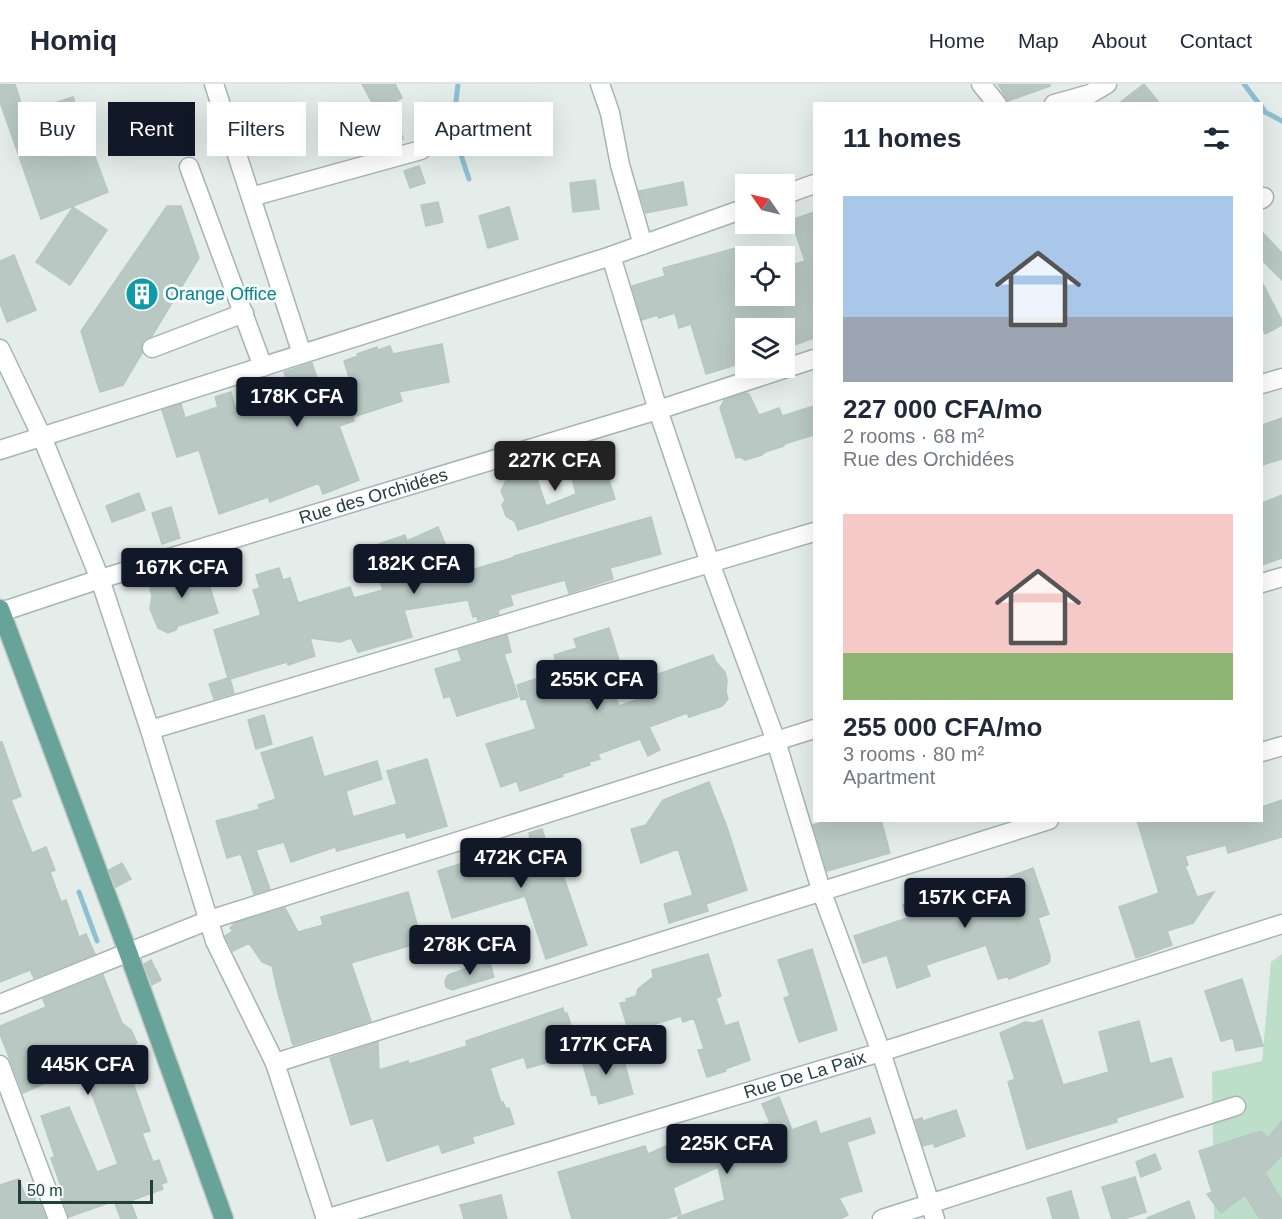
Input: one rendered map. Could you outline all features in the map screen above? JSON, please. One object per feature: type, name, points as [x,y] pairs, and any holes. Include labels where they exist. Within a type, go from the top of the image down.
[{"type":"main road","points":[[1,610],[224,1219]]},
{"type":"street","points":[[214,84],[302,354]]},
{"type":"street","points":[[600,84],[610,113],[620,165],[643,245]]},
{"type":"street","points":[[981,84],[995,102]]},
{"type":"street","points":[[1061,102],[1090,94],[1107,84]]},
{"type":"street","points":[[251,198],[414,152]]},
{"type":"street","points":[[189,167],[263,367]]},
{"type":"street","points":[[795,191],[813,184]]},
{"type":"street","points":[[0,450],[611,256],[735,212]]},
{"type":"street","points":[[611,256],[657,410],[710,563],[776,741],[822,893],[881,1052],[933,1211]]},
{"type":"street","points":[[152,348],[244,313]]},
{"type":"street","points":[[0,349],[42,437],[100,579],[150,730],[215,942],[275,1063],[326,1219]]},
{"type":"street","name":"Rue des Orchidées","points":[[1,610],[657,410],[813,359]]},
{"type":"street","points":[[1263,384],[1282,378]]},
{"type":"street","points":[[150,730],[813,532]]},
{"type":"street","points":[[1263,584],[1282,577]]},
{"type":"street","points":[[0,1004],[209,920],[813,729]]},
{"type":"street","points":[[1263,752],[1282,746]]},
{"type":"street","points":[[275,1063],[1043,822]]},
{"type":"street","name":"Rue De La Paix","points":[[326,1219],[881,1052],[1282,924]]},
{"type":"street","points":[[0,1065],[58,1219]]},
{"type":"street","points":[[882,1219],[933,1211],[1236,1106]]},
{"type":"green space","points":[[1282,954],[1282,1219],[1214,1219],[1212,1072],[1262,1061],[1271,962]]},
{"type":"building","points":[[0,84],[15,84],[21,102],[18,102],[18,153],[0,102]]},
{"type":"building","points":[[362,84],[395,84],[402,98],[395,102],[372,102]]},
{"type":"building","points":[[998,84],[1050,84],[1050,86],[1008,101]]},
{"type":"building","points":[[1144,84],[1158,102],[1121,102]]},
{"type":"building","points":[[73,97],[75,102],[58,102]]},
{"type":"building","points":[[19,156],[95,156],[108,192],[41,219]]},
{"type":"building","points":[[419,166],[425,183],[410,188],[404,171]]},
{"type":"building","points":[[595,180],[599,209],[573,212],[570,183]]},
{"type":"building","points":[[683,182],[687,205],[646,213],[639,191]]},
{"type":"building","points":[[438,202],[443,222],[426,226],[421,205]]},
{"type":"building","name":"Orange Office","points":[[167,206],[181,206],[199,258],[152,336],[143,341],[142,353],[123,385],[100,392],[81,331]]},
{"type":"building","points":[[73,207],[107,230],[70,285],[36,262]]},
{"type":"building","points":[[509,207],[518,239],[488,248],[479,216]]},
{"type":"building","points":[[813,212],[813,338],[795,345],[795,318],[735,318],[735,365],[706,374],[691,324],[679,328],[675,313],[642,320],[632,286],[665,276],[663,268],[735,248],[735,306],[795,306],[795,264],[805,261],[795,232],[795,219]]},
{"type":"building","points":[[1263,233],[1282,253],[1282,280],[1263,261]]},
{"type":"building","points":[[14,255],[36,310],[7,322],[0,303],[0,261]]},
{"type":"building","points":[[1263,284],[1282,321],[1282,325],[1265,334]]},
{"type":"building","points":[[442,344],[449,382],[399,392],[402,401],[353,417],[354,421],[339,426],[359,480],[323,494],[319,483],[270,502],[268,497],[219,514],[199,450],[177,457],[162,410],[181,404],[185,418],[218,407],[215,397],[231,392],[235,407],[290,392],[284,372],[312,363],[324,399],[353,390],[344,361],[358,356],[357,354],[377,347],[378,350],[390,346],[393,354]]},
{"type":"building","points":[[745,393],[749,394],[759,415],[779,408],[782,416],[813,406],[813,435],[784,444],[762,455],[745,460],[740,457],[736,458],[720,408],[724,400]]},
{"type":"building","points":[[1282,418],[1282,459],[1263,465],[1263,425]]},
{"type":"building","points":[[600,451],[615,499],[518,530],[515,522],[506,516],[502,505],[505,500],[501,491],[508,476],[522,471],[520,464],[536,459],[540,473],[537,479],[546,506],[576,494],[569,465],[579,462],[578,458]]},
{"type":"building","points":[[139,493],[145,510],[112,522],[106,506]]},
{"type":"building","points":[[1282,495],[1282,558],[1263,565],[1263,503]]},
{"type":"building","points":[[171,507],[180,538],[162,544],[152,513]]},
{"type":"building","points":[[651,517],[661,554],[610,568],[613,579],[569,593],[565,580],[510,595],[513,605],[498,610],[499,614],[478,620],[477,616],[473,617],[468,600],[404,610],[412,637],[358,652],[351,638],[340,642],[310,638],[315,656],[230,679],[234,693],[214,699],[209,684],[228,678],[214,630],[261,615],[253,590],[260,588],[256,575],[279,568],[283,580],[290,578],[298,603],[350,587],[354,598],[383,590],[370,547],[405,535],[407,541],[438,527],[458,574]]},
{"type":"building","points":[[203,566],[218,613],[178,626],[176,630],[168,633],[158,628],[150,609],[152,583],[164,579],[163,577]]},
{"type":"building","points":[[609,628],[621,667],[607,672],[619,706],[647,696],[641,680],[713,655],[725,672],[728,699],[722,706],[689,717],[687,713],[649,727],[660,750],[648,756],[640,739],[598,754],[600,759],[589,762],[590,765],[520,791],[517,781],[501,787],[486,744],[536,729],[526,699],[521,700],[517,685],[542,677],[539,668],[556,663],[554,655],[577,648],[574,639]]},
{"type":"building","points":[[507,635],[511,652],[504,654],[518,697],[457,716],[450,696],[444,698],[435,669],[462,661],[458,650]]},
{"type":"building","points":[[264,715],[272,744],[256,749],[248,720]]},
{"type":"building","points":[[312,737],[324,777],[377,761],[382,779],[346,791],[353,817],[397,804],[387,771],[427,759],[447,826],[407,838],[405,832],[337,851],[335,847],[291,862],[284,842],[256,850],[270,889],[254,894],[241,854],[227,858],[216,821],[260,809],[258,805],[276,799],[261,753]]},
{"type":"building","points":[[0,742],[2,742],[21,796],[11,800],[32,853],[46,847],[55,870],[50,872],[61,902],[66,900],[79,937],[86,934],[95,954],[34,978],[30,970],[0,982]]},
{"type":"building","points":[[709,782],[727,827],[747,890],[706,904],[708,911],[669,923],[664,904],[693,895],[678,849],[641,863],[631,829],[646,825],[663,800]]},
{"type":"building","points":[[1282,800],[1282,837],[1228,853],[1226,845],[1185,856],[1188,865],[1185,866],[1197,897],[1214,892],[1193,923],[1167,931],[1172,945],[1136,958],[1119,907],[1159,893],[1138,822],[1263,822],[1263,807]]},
{"type":"building","points":[[822,822],[882,822],[890,853],[827,871],[813,825]]},
{"type":"building","points":[[542,829],[549,852],[572,846],[579,870],[563,875],[587,945],[546,959],[525,896],[452,918],[438,871],[526,842],[526,839],[530,838],[529,833]]},
{"type":"building","points":[[122,863],[131,879],[116,887],[109,870]]},
{"type":"building","points":[[1033,868],[1049,914],[1038,918],[1050,956],[1047,964],[1009,979],[1009,976],[998,979],[986,945],[926,965],[930,976],[897,988],[887,955],[863,963],[854,936],[907,918],[903,905],[911,903],[910,900],[942,890],[944,894],[984,880],[985,886]]},
{"type":"building","points":[[408,892],[422,942],[351,963],[371,1021],[293,1045],[272,966],[262,962],[249,943],[233,951],[225,936],[233,931],[230,928],[235,923],[285,908],[298,932],[323,925],[321,917]]},
{"type":"building","points":[[812,949],[837,1030],[799,1042],[784,998],[790,996],[778,960]]},
{"type":"building","points":[[708,954],[721,996],[716,998],[725,1026],[738,1022],[750,1060],[707,1077],[698,1050],[704,1049],[694,1018],[683,1022],[681,1016],[629,1032],[620,1003],[627,1002],[626,999],[636,996],[638,989],[653,977],[652,970]]},
{"type":"building","points":[[151,960],[161,980],[152,985],[144,964]]},
{"type":"building","points":[[489,960],[494,977],[452,990],[446,987],[445,981],[448,975]]},
{"type":"building","points":[[103,975],[122,1023],[131,1030],[137,1043],[118,1052],[133,1069],[132,1080],[150,1131],[142,1133],[153,1162],[159,1160],[167,1182],[161,1184],[163,1189],[130,1201],[137,1219],[121,1219],[114,1201],[69,1217],[51,1158],[55,1157],[41,1116],[69,1107],[97,1172],[118,1164],[74,1046],[48,1056],[57,1078],[23,1093],[0,1034],[0,1026],[46,1007],[43,999]]},
{"type":"building","points":[[1242,979],[1263,1046],[1236,1051],[1233,1038],[1221,1041],[1205,991]]},
{"type":"building","points":[[563,1008],[564,1013],[567,1013],[580,1054],[527,1068],[524,1057],[490,1068],[501,1103],[503,1102],[506,1109],[509,1108],[514,1124],[472,1137],[474,1143],[442,1153],[439,1144],[387,1161],[373,1118],[351,1125],[330,1058],[378,1042],[379,1070],[408,1061],[409,1064],[467,1046],[466,1041]]},
{"type":"building","points":[[1042,1020],[1063,1085],[1109,1072],[1099,1032],[1139,1021],[1150,1064],[1171,1058],[1183,1097],[1116,1118],[1117,1122],[1027,1149],[1008,1082],[1015,1079],[1000,1033],[1025,1022],[1034,1023]]},
{"type":"building","points":[[601,1048],[604,1060],[622,1054],[633,1094],[599,1104],[596,1094],[592,1096],[580,1054]]},
{"type":"building","points":[[779,1097],[792,1130],[816,1121],[820,1134],[870,1118],[875,1133],[847,1142],[862,1191],[839,1198],[848,1215],[840,1219],[678,1219],[678,1217],[725,1200],[718,1167],[673,1188],[681,1214],[666,1219],[572,1219],[558,1172],[645,1146],[648,1154],[686,1137],[688,1142],[770,1123],[762,1104]]},
{"type":"building","points":[[956,1110],[965,1136],[935,1147],[933,1143],[923,1146],[915,1120],[922,1118],[923,1121]]},
{"type":"building","points":[[1282,1121],[1282,1155],[1265,1173],[1282,1201],[1282,1219],[1260,1219],[1245,1195],[1221,1213],[1207,1194],[1212,1192],[1199,1151],[1261,1131],[1268,1138]]},
{"type":"building","points":[[1155,1154],[1161,1169],[1141,1177],[1136,1162]]},
{"type":"building","points":[[1135,1177],[1146,1212],[1124,1219],[1112,1219],[1102,1187]]},
{"type":"building","points":[[19,1179],[24,1193],[32,1190],[37,1205],[40,1204],[46,1219],[0,1219],[0,1185]]},
{"type":"building","points":[[1071,1191],[1079,1219],[1053,1219],[1047,1198]]},
{"type":"building","points":[[501,1195],[507,1219],[464,1219],[460,1205]]},
{"type":"building","points":[[1189,1201],[1195,1219],[1147,1219],[1147,1218]]},
{"type":"waterway","points":[[458,84],[454,118],[459,149],[469,179]]},
{"type":"waterway","points":[[1244,84],[1258,102]]},
{"type":"waterway","points":[[1263,109],[1282,121]]},
{"type":"waterway","points":[[79,892],[97,941]]},
{"type":"place","name":"Orange Office","points":[[142,294]]}]
